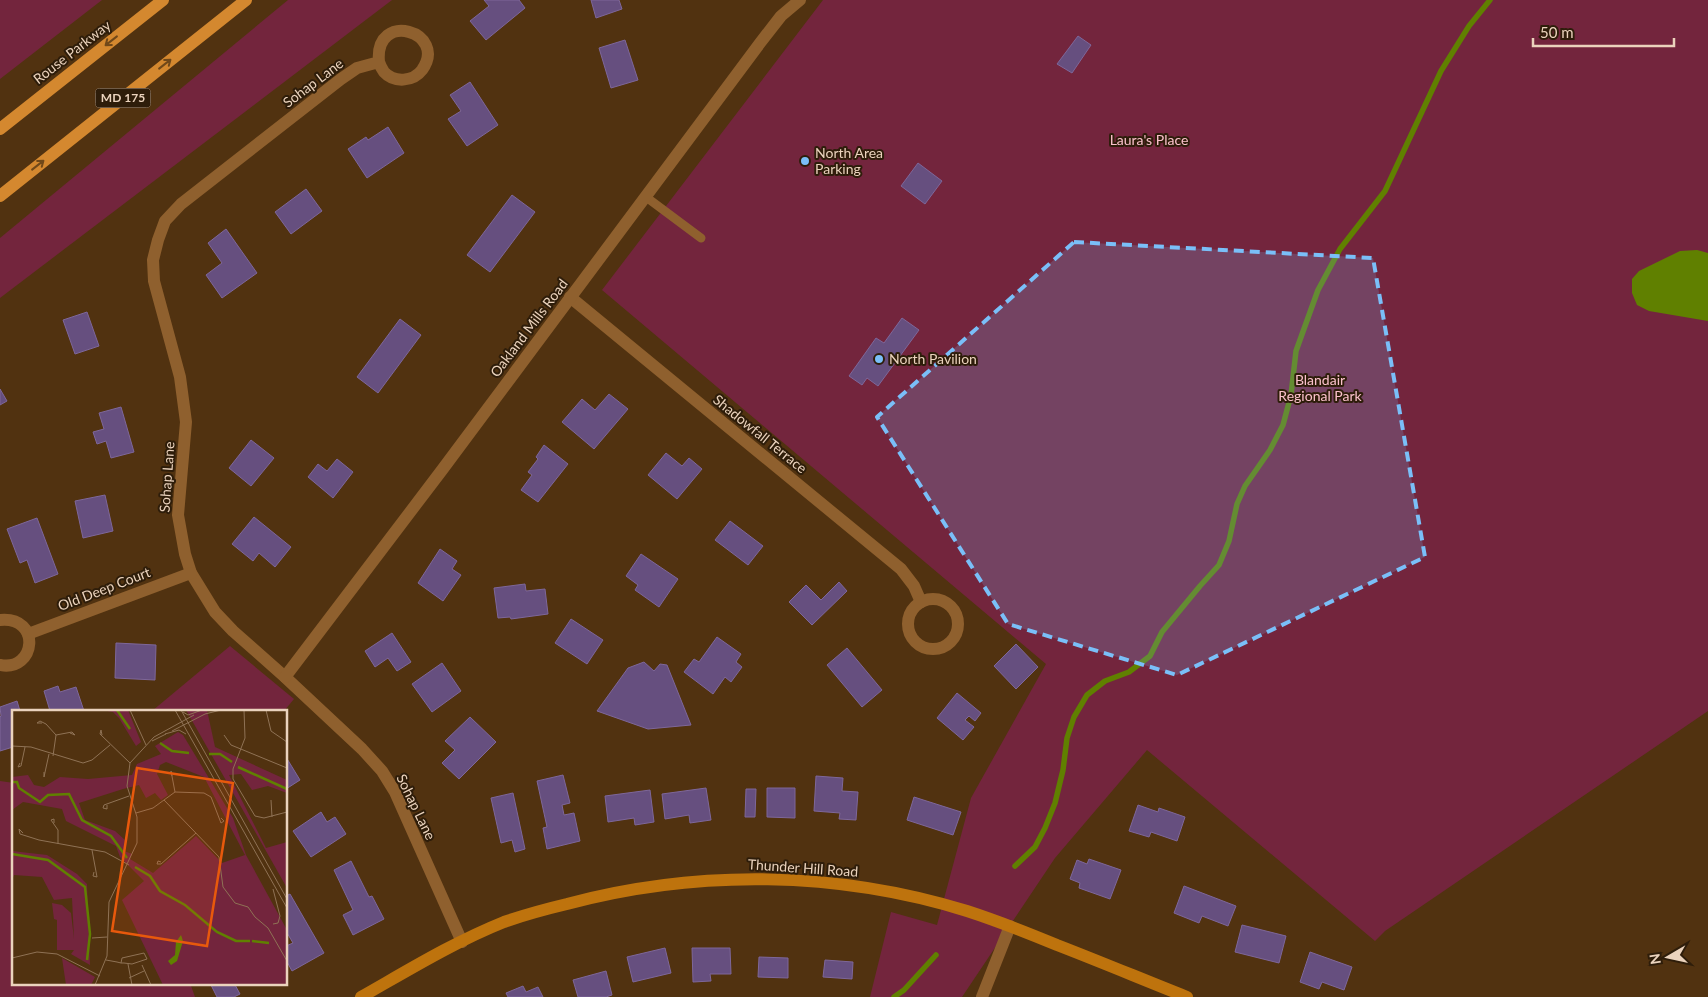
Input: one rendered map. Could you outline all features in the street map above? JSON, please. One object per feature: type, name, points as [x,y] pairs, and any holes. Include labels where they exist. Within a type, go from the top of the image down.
[{"type":"main road","name":"Rouse Parkway","points":[[0,128],[163,0]]},
{"type":"main road","name":"MD 175","points":[[0,196],[246,0]]},
{"type":"street","name":"Oakland Mills Road","points":[[285,677],[765,36],[781,16],[800,0]]},
{"type":"street","name":"Sohap Lane","points":[[379,62],[357,68],[181,204],[165,221],[158,240],[153,260],[154,280],[180,377],[186,422],[178,515],[185,554],[191,573],[214,612],[233,632],[285,677],[362,749],[382,771],[395,792],[462,942]]},
{"type":"street","name":"Shadowfall Terrace","points":[[570,297],[901,569],[914,586],[921,602]]},
{"type":"street","name":"Old Deep Court","points":[[28,634],[191,573]]},
{"type":"street","points":[[930,599],[940,600],[948,603],[955,610],[959,628],[949,645],[941,649],[931,650],[922,648],[915,642],[910,634],[909,616],[921,602],[930,599]]},
{"type":"street","points":[[0,620],[13,620],[20,623],[28,634],[30,643],[23,659],[11,666],[0,666]]},
{"type":"street","name":"Thunder Hill Road","points":[[361,997],[462,942],[504,922],[587,898],[672,884],[727,879],[773,879],[872,889],[911,896],[967,911],[1010,926],[1187,997]]},
{"type":"street","points":[[982,997],[1010,926]]},
{"type":"lane","points":[[646,197],[701,238]]},
{"type":"highlighted area","points":[[1074,242],[1373,258],[1425,557],[1177,675],[1008,624],[877,417]]},
{"type":"green space","points":[[0,0],[102,0],[0,79]]},
{"type":"green space","points":[[288,0],[392,0],[0,298],[0,238]]},
{"type":"green space","name":"Blandair Regional Park","points":[[823,0],[1708,0],[1708,711],[1385,931],[1375,941],[1147,750],[1055,858],[962,997],[870,997],[891,912],[937,925],[971,798],[1046,664],[602,290]]},
{"type":"green space","points":[[230,646],[294,699],[285,710],[153,710]]},
{"type":"green space","points":[[0,781],[12,783],[12,984],[190,984],[195,997],[0,997]]},
{"type":"shaded area","points":[[1697,250],[1708,253],[1708,321],[1649,311],[1637,305],[1632,293],[1632,279],[1639,271],[1680,251]]},
{"type":"building","points":[[484,0],[519,0],[525,8],[486,40],[470,21],[489,6]]},
{"type":"building","points":[[591,0],[619,0],[622,9],[596,18]]},
{"type":"building","points":[[1078,36],[1091,45],[1072,73],[1057,64]]},
{"type":"building","points":[[625,40],[638,80],[611,88],[599,48]]},
{"type":"building","points":[[470,82],[498,125],[467,146],[448,119],[461,111],[450,95]]},
{"type":"building","points":[[388,127],[404,153],[367,178],[348,149],[366,137],[368,140]]},
{"type":"building","points":[[918,163],[942,181],[925,204],[901,186]]},
{"type":"building","points":[[306,189],[322,211],[291,234],[275,212]]},
{"type":"building","points":[[512,195],[535,212],[490,272],[467,255]]},
{"type":"building","points":[[226,229],[257,273],[222,298],[206,275],[222,263],[208,243]]},
{"type":"building","points":[[87,312],[99,346],[75,354],[63,320]]},
{"type":"building","name":"North Pavilion","points":[[902,318],[919,330],[878,386],[867,378],[862,385],[849,376],[876,338],[884,343]]},
{"type":"building","points":[[400,319],[421,335],[378,393],[357,377]]},
{"type":"building","points":[[0,389],[7,401],[0,405]]},
{"type":"building","points":[[609,394],[628,409],[594,449],[562,422],[582,399],[595,410]]},
{"type":"building","points":[[121,407],[134,452],[111,458],[106,441],[97,444],[93,432],[104,429],[99,413]]},
{"type":"building","points":[[251,440],[274,458],[251,486],[229,468]]},
{"type":"building","points":[[544,445],[568,464],[538,502],[521,490],[532,475],[528,472],[538,459],[536,457]]},
{"type":"building","points":[[666,453],[682,466],[689,458],[702,469],[677,499],[648,475]]},
{"type":"building","points":[[337,459],[353,472],[333,498],[308,477],[318,464],[327,471]]},
{"type":"building","points":[[105,495],[113,531],[83,538],[75,501]]},
{"type":"building","points":[[254,517],[291,547],[275,567],[259,553],[253,561],[232,544]]},
{"type":"building","points":[[37,518],[58,574],[35,583],[27,560],[20,563],[7,529]]},
{"type":"building","points":[[730,521],[763,546],[748,565],[715,540]]},
{"type":"building","points":[[440,549],[457,561],[452,569],[461,575],[443,601],[418,583]]},
{"type":"building","points":[[641,554],[678,579],[659,607],[635,590],[638,585],[626,576]]},
{"type":"building","points":[[839,582],[847,591],[812,625],[789,602],[806,585],[821,600]]},
{"type":"building","points":[[525,584],[526,591],[545,589],[548,614],[511,619],[510,617],[498,618],[494,588]]},
{"type":"building","points":[[571,619],[603,640],[587,664],[555,643]]},
{"type":"building","points":[[392,633],[411,662],[397,671],[388,658],[375,667],[365,651]]},
{"type":"building","points":[[717,637],[741,654],[736,662],[742,667],[731,682],[725,677],[713,694],[684,672],[694,659],[699,662]]},
{"type":"building","points":[[116,643],[156,645],[155,680],[115,678]]},
{"type":"building","points":[[1016,644],[1038,667],[1016,689],[994,666]]},
{"type":"building","points":[[847,648],[882,690],[862,707],[827,665]]},
{"type":"building","points":[[644,662],[654,671],[660,664],[667,665],[691,725],[648,729],[597,711],[628,668]]},
{"type":"building","points":[[442,663],[461,691],[432,712],[412,684]]},
{"type":"building","points":[[58,686],[60,692],[76,687],[84,710],[50,710],[44,691]]},
{"type":"building","points":[[957,693],[981,713],[975,721],[969,716],[965,720],[974,727],[963,740],[937,718]]},
{"type":"building","points":[[17,701],[20,710],[12,710],[12,747],[0,751],[1,716],[0,707]]},
{"type":"building","points":[[470,717],[496,742],[459,779],[442,763],[455,750],[445,741]]},
{"type":"building","points":[[288,760],[300,780],[288,788]]},
{"type":"building","points":[[563,775],[570,803],[562,805],[564,815],[574,813],[580,841],[547,849],[543,828],[547,827],[537,781]]},
{"type":"building","points":[[816,776],[843,778],[842,791],[858,792],[856,820],[839,819],[840,813],[814,811]]},
{"type":"building","points":[[706,788],[711,820],[690,823],[689,815],[665,819],[662,794]]},
{"type":"building","points":[[767,788],[795,788],[795,818],[767,817]]},
{"type":"building","points":[[746,789],[756,789],[755,817],[745,817]]},
{"type":"building","points":[[650,790],[654,822],[635,825],[634,818],[608,822],[605,796]]},
{"type":"building","points":[[513,793],[525,849],[515,852],[512,840],[501,843],[491,798]]},
{"type":"building","points":[[914,797],[961,812],[953,835],[907,820]]},
{"type":"building","points":[[1138,805],[1158,812],[1159,808],[1185,817],[1177,841],[1151,832],[1149,837],[1129,831]]},
{"type":"building","points":[[321,812],[327,822],[335,817],[346,834],[311,857],[293,831]]},
{"type":"building","points":[[1089,859],[1121,870],[1110,899],[1079,888],[1080,883],[1070,879],[1077,860],[1087,864]]},
{"type":"building","points":[[351,861],[369,897],[372,896],[384,919],[353,935],[343,915],[353,910],[334,870]]},
{"type":"building","points":[[1184,886],[1236,906],[1228,926],[1202,916],[1199,923],[1174,913]]},
{"type":"building","points":[[290,894],[324,953],[292,971],[288,964],[288,945],[293,943],[288,934],[288,895]]},
{"type":"building","points":[[1242,925],[1286,936],[1279,963],[1235,952]]},
{"type":"building","points":[[665,948],[671,973],[633,982],[627,957]]},
{"type":"building","points":[[692,948],[730,948],[731,974],[710,974],[711,981],[693,982]]},
{"type":"building","points":[[1310,952],[1352,967],[1344,990],[1322,982],[1319,989],[1300,982]]},
{"type":"building","points":[[759,957],[788,958],[788,978],[758,977]]},
{"type":"building","points":[[825,960],[853,962],[852,979],[823,977]]},
{"type":"building","points":[[606,971],[612,995],[606,997],[578,997],[573,980]]},
{"type":"building","points":[[210,984],[235,984],[240,994],[234,997],[217,997]]},
{"type":"building","points":[[523,986],[526,992],[538,987],[543,997],[508,997],[506,993]]},
{"type":"waterway","points":[[1015,866],[1035,847],[1045,828],[1055,803],[1063,770],[1067,738],[1074,717],[1087,695],[1105,681],[1129,672],[1150,656],[1162,632],[1219,565],[1229,541],[1237,504],[1245,486],[1270,450],[1283,425],[1291,395],[1296,351],[1318,290],[1340,249],[1385,191],[1441,71],[1469,26],[1490,0]]},
{"type":"waterway","points":[[894,997],[904,990],[936,955]]},
{"type":"place","name":"North Area Parking","points":[[805,161]]},
{"type":"place","name":"North Pavilion","points":[[879,359]]},
{"type":"park label","name":"Laura's Place","points":[[1149,140]]}]
